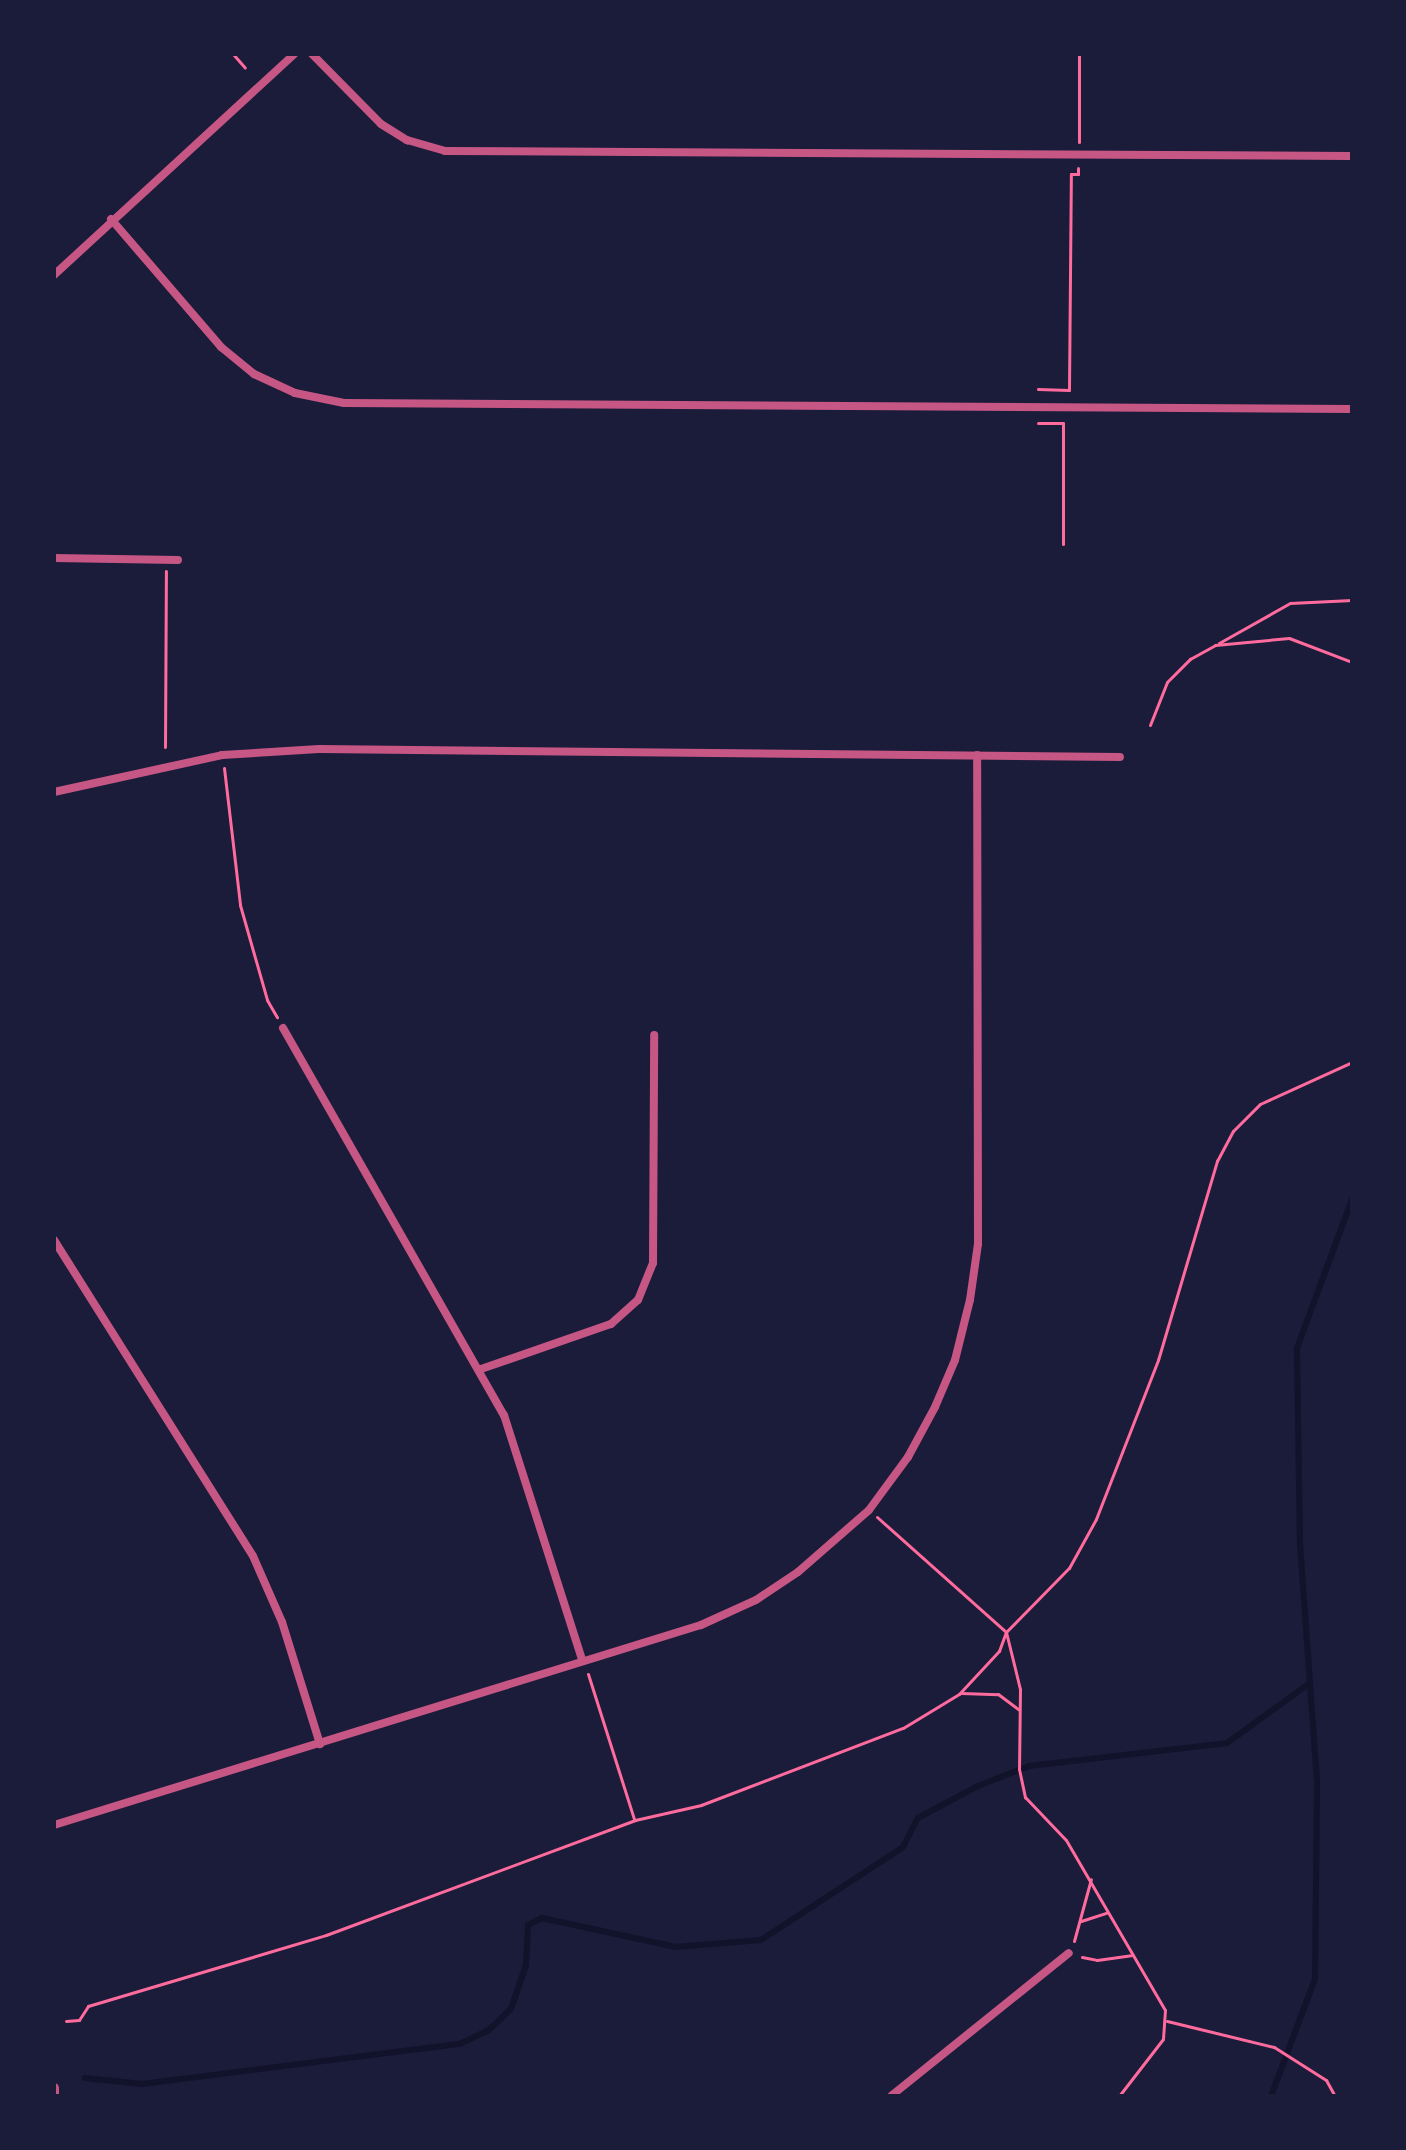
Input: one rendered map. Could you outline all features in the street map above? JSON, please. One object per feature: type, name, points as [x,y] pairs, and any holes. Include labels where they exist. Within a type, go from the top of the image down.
[{"type":"street","points":[[54,275],[111,219],[294,54]]},
{"type":"street","points":[[312,54],[381,124],[407,140],[445,151],[1352,156]]},
{"type":"street","points":[[111,219],[221,347],[254,374],[295,393],[344,403],[1352,409]]},
{"type":"street","points":[[54,558],[178,560]]},
{"type":"street","points":[[54,792],[222,755],[319,749],[1120,757]]},
{"type":"street","points":[[54,1825],[320,1744],[582,1659],[701,1625],[756,1600],[840,1540],[869,1510],[908,1457],[935,1407],[955,1360],[970,1300],[978,1244],[977,755]]},
{"type":"street","points":[[283,1028],[481,1369],[520,1455],[582,1659]]},
{"type":"street","points":[[481,1369],[611,1324],[638,1300],[653,1263],[654,1035]]},
{"type":"street","points":[[54,1240],[253,1556],[282,1622],[320,1744]]},
{"type":"street","points":[[891,2096],[1069,1953]]},
{"type":"street","points":[[54,2088],[54,2096]]},
{"type":"path","points":[[233,54],[245,68]]},
{"type":"path","points":[[1079,54],[1079,144]]},
{"type":"path","points":[[1038,389],[1069,390],[1071,174],[1078,174],[1078,168]]},
{"type":"path","points":[[1038,423],[1063,423],[1063,544]]},
{"type":"path","points":[[165,747],[166,559]]},
{"type":"path","points":[[1150,725],[1167,682],[1190,659],[1290,603],[1352,600]]},
{"type":"path","points":[[1215,645],[1289,638],[1352,662]]},
{"type":"path","points":[[222,755],[240,905],[267,1000],[283,1028]]},
{"type":"path","points":[[66,2021],[79,2020],[88,2006],[326,1935],[635,1820],[701,1805],[903,1728],[959,1694],[999,1651],[1006,1632],[1069,1568],[1096,1519],[1158,1360],[1217,1161],[1233,1131],[1260,1104],[1352,1062]]},
{"type":"path","points":[[869,1510],[1006,1632],[1018,1671],[1019,1769],[1025,1797],[1066,1840],[1091,1879],[1167,2021],[1163,2039],[1119,2096]]},
{"type":"path","points":[[582,1659],[635,1820]]},
{"type":"path","points":[[959,1694],[998,1694],[1019,1710]]},
{"type":"path","points":[[1091,1879],[1069,1953],[1097,1960],[1133,1955]]},
{"type":"path","points":[[1081,1921],[1108,1912]]},
{"type":"path","points":[[1167,2021],[1274,2047],[1326,2080],[1335,2096]]},
{"type":"waterway","points":[[1271,2096],[1315,1979],[1317,1781],[1300,1545],[1297,1348],[1352,1199]]},
{"type":"waterway","points":[[85,2078],[142,2084],[460,2044],[489,2030],[511,2009],[526,1965],[528,1925],[542,1918],[676,1947],[761,1940],[903,1847],[918,1818],[978,1786],[1029,1766],[1227,1743],[1310,1683]]}]
